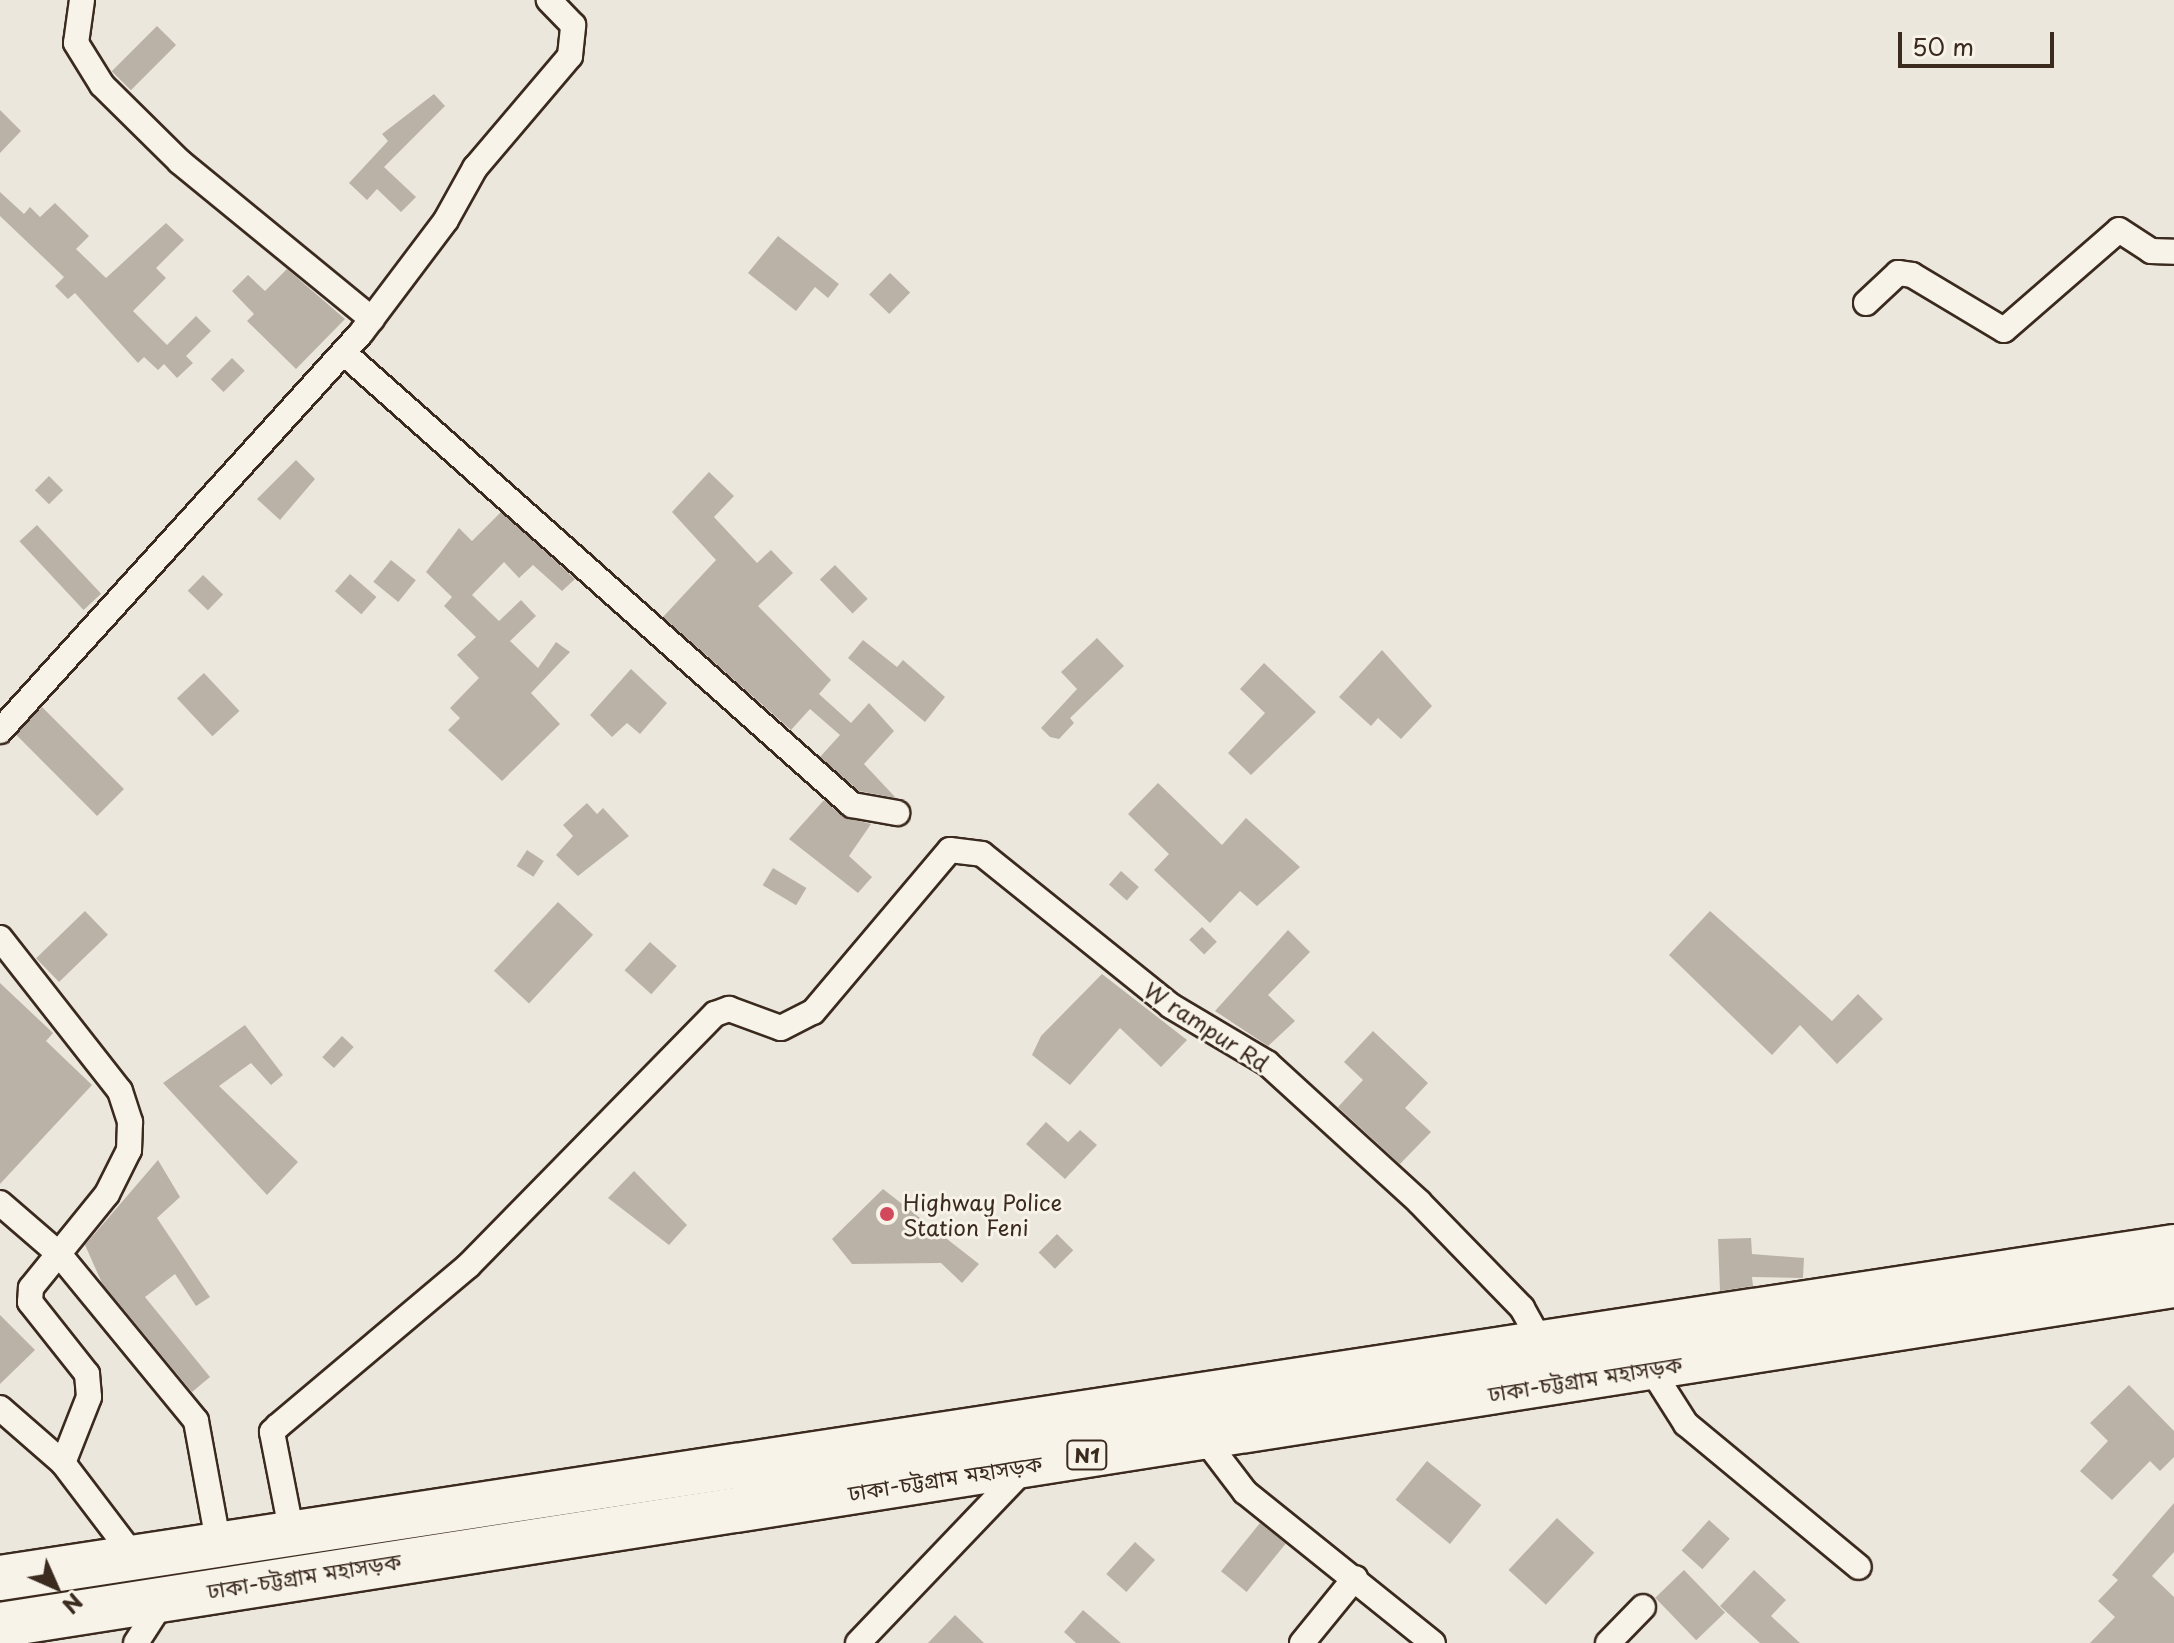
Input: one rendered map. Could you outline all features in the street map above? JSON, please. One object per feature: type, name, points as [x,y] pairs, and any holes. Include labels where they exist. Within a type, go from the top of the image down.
[{"type":"highway","name":"ঢাকা-চট্টগ্রাম মহাসড়ক","points":[[0,1625],[166,1596],[1028,1464],[1193,1416],[1540,1340],[2174,1247]]},
{"type":"highway","name":"ঢাকা-চট্টগ্রাম মহাসড়ক","points":[[0,1578],[135,1558],[291,1529],[1193,1416],[1651,1369],[2174,1285]]},
{"type":"street","points":[[82,0],[76,43],[102,85],[180,162],[372,319]]},
{"type":"street","points":[[0,731],[344,353],[372,319],[475,168],[570,56],[573,25],[549,0]]},
{"type":"street","points":[[1866,303],[1898,273],[1912,275],[2004,330],[2119,230],[2151,251],[2174,252]]},
{"type":"street","points":[[344,353],[852,805],[897,813]]},
{"type":"street","name":"W rampur Rd","points":[[291,1529],[272,1432],[468,1266],[715,1014],[729,1009],[781,1028],[813,1012],[950,850],[982,854],[1171,1006],[1267,1063],[1419,1202],[1522,1308],[1540,1340]]},
{"type":"street","points":[[0,938],[120,1091],[130,1122],[129,1150],[107,1194],[31,1288],[30,1302],[87,1374],[89,1397],[63,1463]]},
{"type":"street","points":[[0,1203],[59,1254],[196,1421],[218,1541]]},
{"type":"street","points":[[1651,1369],[1686,1424],[1859,1567]]},
{"type":"street","points":[[0,1408],[63,1463],[135,1558]]},
{"type":"street","points":[[1193,1416],[1245,1492],[1433,1643]]},
{"type":"street","points":[[858,1643],[1028,1464]]},
{"type":"street","points":[[1302,1643],[1355,1578]]},
{"type":"street","points":[[136,1643],[166,1596]]},
{"type":"street","points":[[1608,1643],[1643,1607]]},
{"type":"building","points":[[157,26],[176,45],[131,90],[112,71]]},
{"type":"building","points":[[434,94],[445,106],[384,167],[416,197],[401,212],[377,189],[367,200],[349,183],[388,141],[382,134]]},
{"type":"building","points":[[0,110],[21,131],[0,153]]},
{"type":"building","points":[[0,192],[24,214],[30,207],[40,217],[55,203],[89,236],[76,249],[106,278],[166,223],[184,240],[156,268],[166,278],[133,311],[167,345],[196,316],[211,331],[186,356],[193,363],[177,378],[164,364],[158,370],[144,357],[138,363],[75,293],[68,299],[55,286],[64,277],[0,216]]},
{"type":"building","points":[[778,236],[839,284],[828,298],[815,287],[796,311],[748,273]]},
{"type":"building","points":[[287,269],[345,319],[296,369],[247,321],[254,314],[232,291],[248,275],[265,291]]},
{"type":"building","points":[[890,273],[910,292],[889,314],[869,295]]},
{"type":"building","points":[[232,358],[245,371],[224,392],[211,379]]},
{"type":"building","points":[[296,460],[315,479],[280,520],[257,499]]},
{"type":"building","points":[[709,472],[734,496],[714,517],[757,563],[771,550],[793,573],[758,606],[831,680],[819,694],[851,723],[869,703],[894,731],[864,764],[896,798],[859,791],[820,757],[840,735],[810,709],[791,730],[663,617],[716,560],[672,512]]},
{"type":"building","points":[[49,476],[63,490],[49,504],[35,490]]},
{"type":"building","points":[[501,512],[575,579],[562,591],[533,565],[519,578],[504,562],[472,595],[499,621],[521,600],[536,616],[510,641],[538,668],[556,642],[570,652],[531,693],[560,724],[502,781],[448,730],[460,718],[450,708],[479,678],[457,655],[476,637],[444,606],[452,597],[426,572],[459,528],[472,541]]},
{"type":"building","points":[[37,525],[101,594],[84,610],[19,541]]},
{"type":"building","points":[[391,560],[416,580],[398,602],[373,582]]},
{"type":"building","points":[[835,565],[868,599],[853,613],[820,580]]},
{"type":"building","points":[[350,574],[376,597],[361,614],[335,591]]},
{"type":"building","points":[[203,575],[223,594],[208,610],[188,591]]},
{"type":"building","points":[[1097,638],[1124,666],[1070,718],[1074,723],[1059,739],[1050,737],[1041,728],[1077,689],[1061,672]]},
{"type":"building","points":[[863,640],[897,667],[903,660],[945,697],[925,722],[848,658]]},
{"type":"building","points":[[1382,650],[1432,706],[1401,739],[1378,718],[1371,726],[1339,697]]},
{"type":"building","points":[[1264,663],[1316,712],[1251,775],[1228,753],[1265,713],[1240,689]]},
{"type":"building","points":[[631,669],[667,703],[640,734],[627,723],[612,737],[590,715]]},
{"type":"building","points":[[204,673],[239,711],[212,736],[177,698]]},
{"type":"building","points":[[42,707],[124,789],[97,816],[15,734]]},
{"type":"building","points":[[1158,783],[1222,845],[1246,818],[1300,867],[1257,906],[1240,891],[1210,923],[1154,870],[1169,854],[1128,814]]},
{"type":"building","points":[[824,800],[843,817],[871,824],[849,856],[872,877],[858,893],[789,839]]},
{"type":"building","points":[[587,803],[597,814],[603,808],[629,836],[578,876],[556,855],[573,836],[563,825]]},
{"type":"building","points":[[527,850],[544,861],[533,877],[517,866]]},
{"type":"building","points":[[773,868],[806,888],[796,905],[763,885]]},
{"type":"building","points":[[1121,871],[1139,887],[1127,900],[1109,884]]},
{"type":"building","points":[[558,902],[593,935],[529,1003],[494,971]]},
{"type":"building","points":[[85,911],[108,935],[59,982],[36,958]]},
{"type":"building","points":[[1710,911],[1832,1021],[1858,994],[1883,1019],[1837,1064],[1800,1025],[1772,1055],[1669,955]]},
{"type":"building","points":[[1202,927],[1217,942],[1204,955],[1189,940]]},
{"type":"building","points":[[1288,930],[1310,952],[1268,995],[1295,1021],[1268,1046],[1215,1011]]},
{"type":"building","points":[[650,942],[677,966],[651,994],[625,970]]},
{"type":"building","points":[[1102,974],[1187,1040],[1161,1067],[1120,1028],[1070,1085],[1032,1055],[1041,1036]]},
{"type":"building","points":[[0,983],[53,1033],[46,1041],[92,1085],[0,1184]]},
{"type":"building","points":[[245,1025],[283,1075],[271,1085],[251,1063],[219,1086],[298,1162],[267,1195],[163,1083]]},
{"type":"building","points":[[1373,1031],[1428,1083],[1405,1108],[1431,1132],[1400,1164],[1338,1107],[1363,1080],[1344,1062]]},
{"type":"building","points":[[342,1036],[354,1047],[334,1068],[322,1057]]},
{"type":"building","points":[[1046,1122],[1068,1142],[1080,1130],[1097,1145],[1065,1179],[1026,1144]]},
{"type":"building","points":[[158,1160],[180,1197],[157,1218],[210,1297],[196,1306],[175,1274],[145,1297],[210,1377],[192,1392],[102,1283],[85,1245]]},
{"type":"building","points":[[634,1171],[687,1225],[669,1245],[608,1198]]},
{"type":"building","name":"Highway Police Station Feni","points":[[883,1189],[979,1264],[962,1283],[941,1263],[852,1264],[832,1239]]},
{"type":"building","points":[[1057,1234],[1073,1250],[1055,1269],[1039,1252]]},
{"type":"building","points":[[1751,1238],[1752,1254],[1804,1258],[1803,1278],[1752,1277],[1753,1286],[1720,1291],[1718,1239]]},
{"type":"building","points":[[0,1315],[35,1350],[0,1384]]},
{"type":"building","points":[[2129,1385],[2174,1431],[2174,1457],[2160,1471],[2150,1461],[2112,1500],[2080,1471],[2108,1441],[2090,1423]]},
{"type":"building","points":[[1427,1461],[1481,1505],[1450,1544],[1396,1500]]},
{"type":"building","points":[[2174,1503],[2174,1552],[2152,1576],[2174,1597],[2174,1643],[2090,1643],[2115,1617],[2098,1601],[2118,1580],[2112,1575]]},
{"type":"building","points":[[1557,1518],[1594,1553],[1546,1605],[1509,1570]]},
{"type":"building","points":[[1709,1520],[1730,1539],[1702,1569],[1682,1550]]},
{"type":"building","points":[[1260,1523],[1286,1544],[1247,1592],[1221,1571]]},
{"type":"building","points":[[1135,1542],[1155,1560],[1126,1592],[1106,1574]]},
{"type":"building","points":[[1684,1570],[1725,1612],[1696,1640],[1655,1598]]},
{"type":"building","points":[[1754,1570],[1786,1600],[1771,1616],[1800,1643],[1760,1643],[1720,1606]]},
{"type":"building","points":[[1083,1610],[1121,1643],[1076,1643],[1064,1632]]},
{"type":"building","points":[[955,1615],[984,1643],[928,1643]]},
{"type":"place","name":"Highway Police Station Feni","points":[[887,1214]]}]
